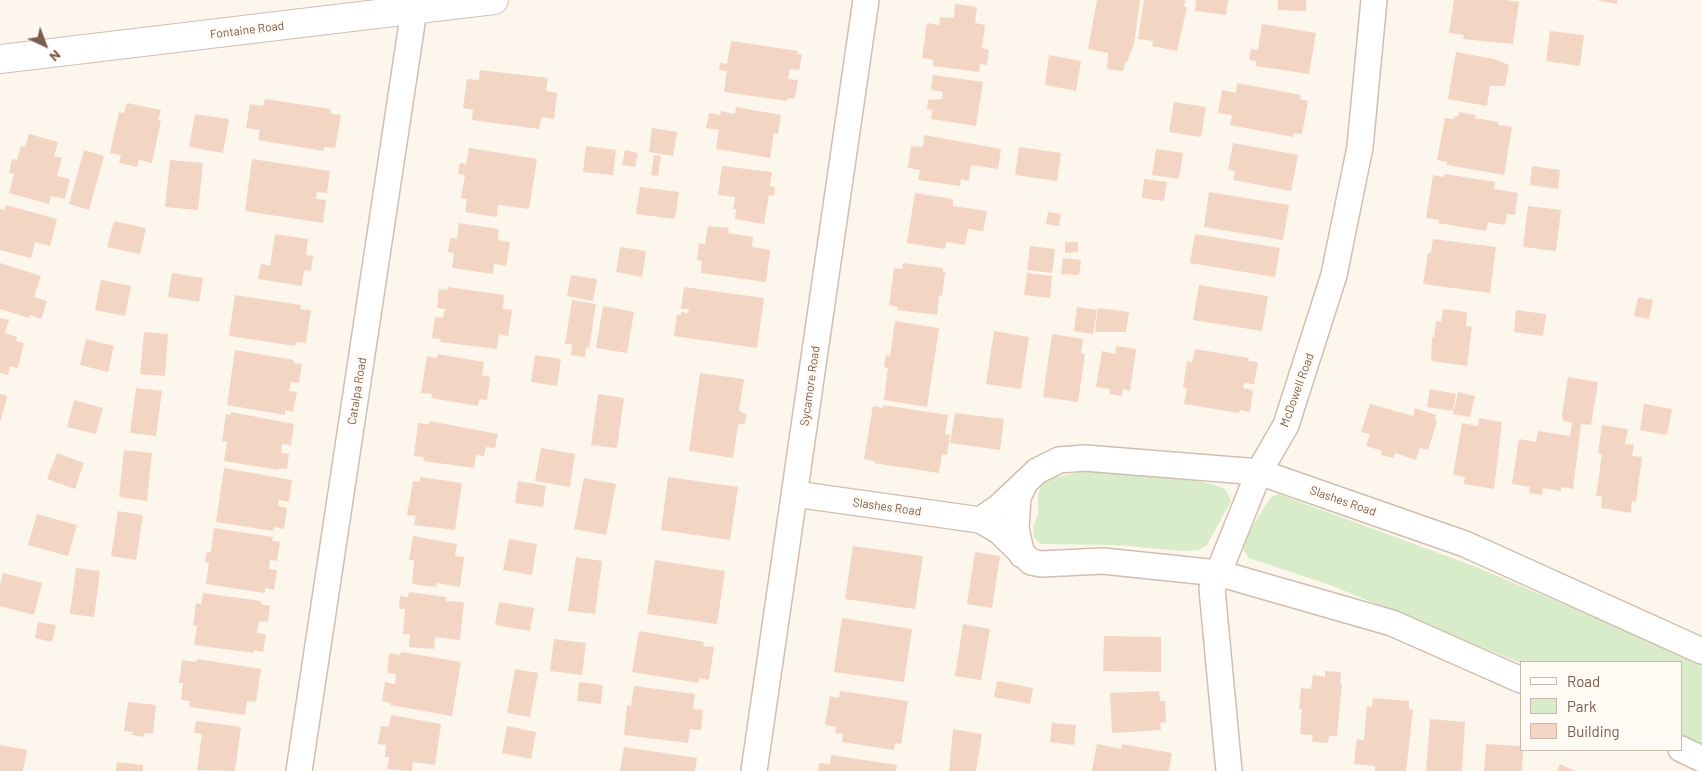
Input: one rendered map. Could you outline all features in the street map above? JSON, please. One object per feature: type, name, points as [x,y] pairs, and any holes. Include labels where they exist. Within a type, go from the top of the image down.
[{"type":"street","name":"Fontaine Road","points":[[0,59],[494,0]]},
{"type":"street","name":"Sycamore Road","points":[[754,771],[866,0]]},
{"type":"street","name":"McDowell Road","points":[[1229,771],[1212,608],[1212,589],[1259,472],[1286,425],[1334,275],[1360,147],[1374,0]]},
{"type":"street","name":"Catalpa Road","points":[[299,771],[414,10]]},
{"type":"street","name":"Slashes Road","points":[[980,520],[990,515],[1044,466],[1060,460],[1085,458],[1259,472],[1465,544],[1702,651]]},
{"type":"street","points":[[1022,555],[1016,529],[1018,497],[1026,481]]},
{"type":"street","name":"Slashes Road","points":[[795,494],[980,520],[1000,531],[1030,562],[1041,564],[1104,561],[1218,573],[1392,623],[1520,680]]},
{"type":"street","points":[[1682,749],[1702,759]]},
{"type":"green space","points":[[1086,471],[1164,475],[1216,485],[1226,490],[1231,501],[1207,545],[1199,550],[1183,551],[1115,545],[1040,544],[1034,538],[1033,528],[1038,513],[1038,496],[1043,480]]},
{"type":"green space","points":[[1278,494],[1474,566],[1702,663],[1702,747],[1682,737],[1682,661],[1520,661],[1520,663],[1330,585],[1249,558],[1244,551],[1245,539],[1270,498]]},
{"type":"building","points":[[1097,0],[1140,0],[1134,44],[1127,62],[1125,62],[1123,71],[1107,69],[1108,53],[1088,49]]},
{"type":"building","points":[[1144,0],[1185,0],[1184,7],[1187,7],[1177,51],[1152,46],[1153,41],[1138,39]]},
{"type":"building","points":[[1196,0],[1228,0],[1226,15],[1195,11]]},
{"type":"building","points":[[1278,0],[1306,0],[1306,11],[1278,10]]},
{"type":"building","points":[[1454,0],[1506,0],[1519,2],[1513,44],[1463,39],[1464,35],[1449,33]]},
{"type":"building","points":[[1596,0],[1617,0],[1617,4]]},
{"type":"building","points":[[955,4],[977,7],[975,23],[985,25],[982,48],[989,50],[987,65],[980,64],[979,72],[933,66],[933,60],[922,58],[927,23],[939,25],[940,17],[954,18]]},
{"type":"building","points":[[1262,24],[1316,33],[1309,74],[1256,66],[1256,61],[1249,60],[1251,49],[1258,50]]},
{"type":"building","points":[[1550,31],[1584,35],[1580,66],[1546,61]]},
{"type":"building","points":[[731,41],[798,51],[797,54],[802,55],[799,70],[790,69],[788,79],[798,80],[795,99],[788,98],[787,101],[724,92],[727,71],[719,70],[720,63],[727,64]]},
{"type":"building","points":[[1456,52],[1494,59],[1509,65],[1505,86],[1490,86],[1487,106],[1448,99]]},
{"type":"building","points":[[1049,55],[1081,61],[1076,91],[1045,85]]},
{"type":"building","points":[[480,70],[548,78],[546,91],[557,93],[554,119],[541,117],[539,129],[472,120],[473,110],[463,108],[467,79],[479,80]]},
{"type":"building","points":[[933,75],[983,82],[976,126],[931,119],[932,110],[927,109],[928,100],[942,99],[943,92],[931,90]]},
{"type":"building","points":[[1237,83],[1301,95],[1300,99],[1308,101],[1302,134],[1294,133],[1293,137],[1230,125],[1232,115],[1218,113],[1222,90],[1236,93]]},
{"type":"building","points":[[265,99],[331,109],[330,113],[341,115],[335,148],[324,147],[324,151],[258,140],[260,130],[246,128],[250,104],[263,106]]},
{"type":"building","points":[[1174,102],[1206,107],[1201,137],[1169,132]]},
{"type":"building","points":[[127,103],[161,110],[158,120],[161,121],[152,163],[139,160],[137,167],[119,163],[121,155],[110,153],[119,112],[124,113]]},
{"type":"building","points":[[736,107],[781,115],[778,134],[774,133],[770,158],[716,149],[719,130],[706,128],[709,113],[720,115],[721,111],[735,114]]},
{"type":"building","points":[[1459,112],[1476,115],[1475,118],[1498,122],[1498,125],[1512,127],[1504,175],[1447,165],[1447,162],[1437,160],[1445,118],[1454,119],[1455,116],[1459,116]]},
{"type":"building","points":[[195,114],[229,119],[223,153],[189,147]]},
{"type":"building","points":[[652,128],[677,132],[673,156],[649,152]]},
{"type":"building","points":[[29,134],[58,142],[54,156],[62,158],[57,176],[70,179],[65,199],[51,196],[49,204],[9,193],[14,174],[9,173],[12,159],[17,160],[21,146],[25,147]]},
{"type":"building","points":[[924,135],[1001,149],[998,169],[971,165],[969,181],[961,179],[960,186],[918,180],[920,170],[908,168],[911,146],[923,147]]},
{"type":"building","points":[[1233,143],[1298,155],[1291,191],[1233,180],[1235,171],[1228,170]]},
{"type":"building","points":[[586,146],[616,150],[613,175],[583,172]]},
{"type":"building","points":[[1019,147],[1061,153],[1057,181],[1015,175]]},
{"type":"building","points":[[469,148],[537,159],[529,209],[498,205],[497,217],[465,212],[467,199],[461,198],[465,175],[458,174],[460,163],[466,164]]},
{"type":"building","points":[[1156,149],[1183,153],[1179,179],[1152,175]]},
{"type":"building","points":[[84,150],[104,156],[89,210],[69,204]]},
{"type":"building","points":[[625,150],[638,153],[635,167],[622,165]]},
{"type":"building","points":[[654,155],[661,156],[658,176],[651,175]]},
{"type":"building","points":[[252,159],[330,171],[327,193],[317,192],[316,199],[326,200],[323,223],[245,211]]},
{"type":"building","points":[[170,160],[203,163],[198,210],[165,207]]},
{"type":"building","points":[[722,166],[772,172],[770,186],[775,187],[774,196],[769,195],[764,224],[735,219],[736,209],[733,209],[735,197],[718,195]]},
{"type":"building","points":[[1532,166],[1560,170],[1558,189],[1530,185]]},
{"type":"building","points":[[1445,174],[1495,182],[1494,189],[1518,193],[1515,215],[1507,214],[1505,225],[1488,222],[1486,231],[1438,223],[1439,220],[1426,218],[1433,175],[1444,177]]},
{"type":"building","points":[[1144,179],[1167,182],[1164,201],[1142,198]]},
{"type":"building","points":[[640,187],[679,192],[675,219],[636,214]]},
{"type":"building","points":[[1209,192],[1289,205],[1283,240],[1204,227]]},
{"type":"building","points":[[915,193],[953,199],[953,206],[987,211],[983,231],[968,229],[965,245],[946,242],[945,249],[907,243]]},
{"type":"building","points":[[6,205],[57,219],[50,246],[35,242],[31,258],[0,250],[0,209],[4,210]]},
{"type":"building","points":[[1528,206],[1561,210],[1556,251],[1523,247]]},
{"type":"building","points":[[1048,212],[1061,214],[1059,226],[1046,224]]},
{"type":"building","points":[[114,221],[146,228],[140,254],[107,247]]},
{"type":"building","points":[[459,223],[499,229],[498,240],[510,242],[506,266],[494,264],[493,274],[452,268],[454,253],[448,252],[450,238],[457,239]]},
{"type":"building","points":[[708,226],[729,228],[728,233],[753,237],[752,247],[770,250],[766,282],[701,273],[702,261],[697,260],[699,243],[705,244]]},
{"type":"building","points":[[275,234],[308,239],[306,255],[313,256],[311,271],[304,270],[302,286],[258,279],[261,264],[270,266]]},
{"type":"building","points":[[1195,234],[1280,248],[1275,277],[1190,263]]},
{"type":"building","points":[[1433,239],[1496,247],[1490,293],[1423,284],[1428,253],[1431,253]]},
{"type":"building","points":[[1065,242],[1078,242],[1078,252],[1065,253]]},
{"type":"building","points":[[1030,246],[1055,249],[1052,273],[1027,270]]},
{"type":"building","points":[[620,247],[646,251],[642,277],[616,272]]},
{"type":"building","points":[[1063,258],[1081,260],[1079,275],[1061,274]]},
{"type":"building","points":[[0,263],[41,276],[34,297],[47,301],[41,319],[30,315],[29,318],[0,309]]},
{"type":"building","points":[[903,263],[943,268],[943,272],[945,272],[942,296],[939,295],[937,315],[897,310],[898,307],[889,305],[894,268],[902,269]]},
{"type":"building","points":[[172,273],[203,278],[199,302],[168,297]]},
{"type":"building","points":[[1027,273],[1052,276],[1050,298],[1024,295]]},
{"type":"building","points":[[571,275],[597,279],[593,301],[567,296]]},
{"type":"building","points":[[101,280],[131,286],[125,316],[95,310]]},
{"type":"building","points":[[1199,285],[1268,296],[1262,331],[1193,320]]},
{"type":"building","points":[[448,287],[504,295],[503,309],[512,310],[508,336],[499,334],[497,349],[440,342],[441,339],[432,338],[435,317],[443,318],[445,309],[437,308],[439,289],[447,290]]},
{"type":"building","points":[[684,287],[764,298],[757,348],[674,336],[677,315],[681,315],[681,312],[688,313],[689,309],[681,309]]},
{"type":"building","points":[[235,295],[301,305],[300,309],[311,310],[306,343],[296,342],[295,346],[229,336]]},
{"type":"building","points":[[1638,297],[1653,300],[1649,319],[1634,316]]},
{"type":"building","points":[[572,300],[596,304],[589,348],[586,347],[585,357],[571,355],[572,344],[565,344]]},
{"type":"building","points":[[603,306],[634,312],[627,353],[596,348]]},
{"type":"building","points":[[1077,307],[1097,310],[1093,334],[1074,331]]},
{"type":"building","points":[[1098,308],[1129,312],[1126,332],[1095,332]]},
{"type":"building","points":[[1443,309],[1467,312],[1466,326],[1472,327],[1467,366],[1431,361],[1432,337],[1434,337],[1436,321],[1441,322]]},
{"type":"building","points":[[1516,310],[1546,314],[1543,336],[1514,332]]},
{"type":"building","points":[[0,318],[9,320],[5,333],[17,337],[16,341],[24,343],[18,368],[10,366],[8,375],[0,373]]},
{"type":"building","points":[[895,321],[939,328],[927,407],[884,400],[888,368],[884,367],[886,355],[890,356]]},
{"type":"building","points":[[994,331],[1029,337],[1021,389],[986,384]]},
{"type":"building","points":[[144,332],[168,334],[165,376],[140,374]]},
{"type":"building","points":[[1052,334],[1083,339],[1081,353],[1085,354],[1078,402],[1043,397]]},
{"type":"building","points":[[86,339],[114,346],[108,372],[80,365]]},
{"type":"building","points":[[1116,346],[1136,349],[1130,391],[1123,389],[1122,396],[1110,394],[1110,389],[1096,387],[1102,351],[1115,354]]},
{"type":"building","points":[[1195,349],[1249,358],[1248,361],[1258,362],[1254,384],[1244,383],[1243,388],[1253,390],[1250,412],[1240,410],[1239,413],[1184,404],[1187,389],[1183,388],[1187,361],[1192,362]]},
{"type":"building","points":[[235,350],[294,360],[294,363],[302,364],[299,383],[291,382],[289,391],[297,392],[293,412],[285,410],[285,415],[227,405]]},
{"type":"building","points":[[437,354],[484,362],[482,375],[490,377],[487,400],[479,399],[478,406],[431,398],[432,394],[421,393],[427,356],[437,358]]},
{"type":"building","points":[[535,355],[561,359],[557,386],[531,382]]},
{"type":"building","points":[[700,373],[744,379],[739,411],[747,415],[745,423],[738,425],[733,458],[689,451]]},
{"type":"building","points":[[1568,377],[1598,382],[1591,425],[1581,424],[1573,489],[1561,487],[1561,491],[1543,488],[1542,495],[1529,493],[1530,487],[1512,484],[1519,439],[1536,442],[1538,431],[1570,436],[1572,423],[1563,421],[1562,415]]},
{"type":"building","points":[[136,388],[162,391],[156,436],[130,433]]},
{"type":"building","points":[[1430,389],[1456,394],[1453,411],[1427,407]]},
{"type":"building","points":[[1458,392],[1475,396],[1470,417],[1453,414]]},
{"type":"building","points":[[0,394],[7,396],[1,420],[0,420]]},
{"type":"building","points":[[598,394],[624,398],[617,448],[591,445]]},
{"type":"building","points":[[74,400],[103,408],[96,434],[67,427]]},
{"type":"building","points":[[1370,404],[1413,416],[1415,408],[1436,415],[1435,420],[1437,421],[1428,450],[1420,448],[1416,460],[1395,453],[1394,458],[1381,455],[1382,451],[1366,446],[1370,434],[1361,432]]},
{"type":"building","points":[[1644,404],[1672,409],[1667,435],[1640,430]]},
{"type":"building","points":[[883,405],[948,415],[945,434],[950,435],[947,455],[942,454],[939,473],[874,463],[874,461],[864,459],[873,406],[883,408]]},
{"type":"building","points":[[231,412],[294,424],[291,445],[282,444],[281,453],[289,454],[287,469],[279,468],[279,470],[224,461],[227,442],[222,441],[226,414],[231,415]]},
{"type":"building","points":[[955,413],[1004,419],[1000,450],[950,443]]},
{"type":"building","points":[[1479,418],[1502,422],[1494,489],[1464,484],[1465,477],[1453,475],[1462,423],[1478,426]]},
{"type":"building","points":[[429,421],[498,434],[495,448],[486,447],[484,456],[476,455],[474,468],[423,461],[424,457],[414,456],[418,423],[429,424]]},
{"type":"building","points":[[1602,425],[1628,429],[1625,444],[1634,445],[1632,456],[1642,457],[1636,502],[1632,501],[1631,513],[1601,508],[1602,496],[1596,496],[1602,454],[1598,453]]},
{"type":"building","points":[[541,448],[575,454],[570,487],[535,481]]},
{"type":"building","points":[[124,450],[152,453],[147,501],[119,497]]},
{"type":"building","points":[[57,453],[84,463],[75,489],[47,479]]},
{"type":"building","points":[[224,468],[292,480],[289,502],[279,500],[278,506],[287,508],[284,529],[274,527],[273,531],[216,522]]},
{"type":"building","points":[[420,477],[462,483],[455,530],[414,525],[416,516],[407,515],[413,481],[420,482]]},
{"type":"building","points":[[668,477],[738,487],[730,540],[661,530]]},
{"type":"building","points":[[584,478],[616,484],[606,535],[574,529]]},
{"type":"building","points":[[518,481],[546,486],[543,507],[515,503]]},
{"type":"building","points":[[118,511],[143,515],[136,560],[111,556]]},
{"type":"building","points":[[37,514],[77,525],[68,556],[28,545]]},
{"type":"building","points":[[214,528],[273,537],[272,541],[280,542],[277,561],[270,560],[269,569],[277,570],[274,590],[265,588],[265,593],[206,584],[209,562],[205,562],[207,552],[211,552]]},
{"type":"building","points":[[413,536],[457,544],[455,556],[464,557],[460,587],[437,583],[436,587],[412,584],[414,560],[409,560]]},
{"type":"building","points":[[509,539],[537,544],[532,575],[503,570]]},
{"type":"building","points":[[853,546],[923,556],[915,609],[845,599]]},
{"type":"building","points":[[975,552],[1000,556],[992,608],[967,604]]},
{"type":"building","points":[[576,557],[602,561],[595,614],[568,611]]},
{"type":"building","points":[[655,560],[725,571],[717,624],[647,614]]},
{"type":"building","points":[[76,568],[100,571],[94,617],[70,614]]},
{"type":"building","points":[[3,573],[42,583],[34,615],[0,606],[0,585]]},
{"type":"building","points":[[409,592],[446,597],[446,601],[464,602],[460,640],[435,637],[434,649],[409,647],[410,634],[403,634],[405,609],[399,609],[400,596],[408,597]]},
{"type":"building","points":[[203,593],[261,601],[261,604],[270,606],[268,622],[259,621],[258,625],[257,633],[266,634],[263,652],[254,650],[254,653],[194,645],[197,626],[193,625],[196,603],[201,604]]},
{"type":"building","points":[[499,602],[534,608],[530,631],[495,625]]},
{"type":"building","points":[[842,618],[912,629],[904,682],[834,672]]},
{"type":"building","points":[[38,622],[56,625],[52,642],[35,638]]},
{"type":"building","points":[[963,624],[990,629],[981,680],[955,676]]},
{"type":"building","points":[[639,631],[704,642],[703,646],[714,647],[709,680],[699,678],[699,683],[632,672]]},
{"type":"building","points":[[1104,636],[1161,637],[1161,672],[1103,671]]},
{"type":"building","points":[[554,639],[586,643],[582,675],[550,671]]},
{"type":"building","points":[[401,652],[461,662],[452,716],[390,705],[391,703],[382,701],[385,682],[395,684],[396,674],[387,673],[389,653],[400,655]]},
{"type":"building","points":[[197,659],[261,669],[256,702],[247,701],[245,715],[189,707],[190,701],[181,700],[183,683],[179,683],[182,660],[196,662]]},
{"type":"building","points":[[515,669],[538,673],[530,717],[507,713]]},
{"type":"building","points":[[1325,671],[1341,672],[1340,683],[1342,683],[1337,736],[1329,736],[1328,743],[1312,742],[1313,735],[1300,734],[1302,709],[1299,709],[1301,688],[1311,689],[1313,675],[1325,677]]},
{"type":"building","points":[[997,681],[1033,688],[1030,704],[994,697]]},
{"type":"building","points":[[579,682],[603,685],[601,704],[577,701]]},
{"type":"building","points":[[634,686],[695,694],[693,709],[703,710],[701,730],[690,729],[688,743],[624,735],[627,705],[631,706]]},
{"type":"building","points":[[840,691],[908,701],[901,744],[895,743],[894,750],[842,742],[843,734],[835,733],[836,727],[825,725],[830,696],[839,698]]},
{"type":"building","points":[[1159,691],[1160,701],[1165,701],[1166,722],[1160,723],[1161,730],[1112,733],[1110,693]]},
{"type":"building","points":[[1373,698],[1409,701],[1409,709],[1413,710],[1406,771],[1375,771],[1375,766],[1354,764],[1357,739],[1364,740],[1367,706],[1372,707]]},
{"type":"building","points":[[128,702],[156,705],[153,734],[144,733],[143,737],[132,735],[133,732],[124,731]]},
{"type":"building","points":[[391,715],[441,724],[435,765],[413,762],[412,771],[387,769],[389,757],[385,757],[386,745],[378,744],[378,742],[381,726],[389,727]]},
{"type":"building","points":[[1430,719],[1465,722],[1462,771],[1426,771]]},
{"type":"building","points":[[196,721],[241,727],[235,771],[197,770],[202,734],[194,733]]},
{"type":"building","points":[[1052,723],[1076,725],[1074,745],[1050,742]]},
{"type":"building","points":[[507,726],[536,732],[531,759],[502,753]]},
{"type":"building","points":[[953,729],[982,734],[976,771],[949,771]]},
{"type":"building","points":[[1097,744],[1121,749],[1122,744],[1172,753],[1169,771],[1092,771]]},
{"type":"building","points":[[1486,744],[1520,746],[1520,751],[1523,751],[1522,771],[1484,771]]},
{"type":"building","points":[[0,745],[27,750],[23,771],[0,771]]},
{"type":"building","points":[[624,747],[697,758],[695,771],[620,771]]},
{"type":"building","points":[[831,755],[897,765],[896,771],[818,771],[819,763],[830,764]]},
{"type":"building","points":[[117,762],[143,765],[143,771],[116,771]]},
{"type":"building","points":[[1560,764],[1575,771],[1557,771]]}]
